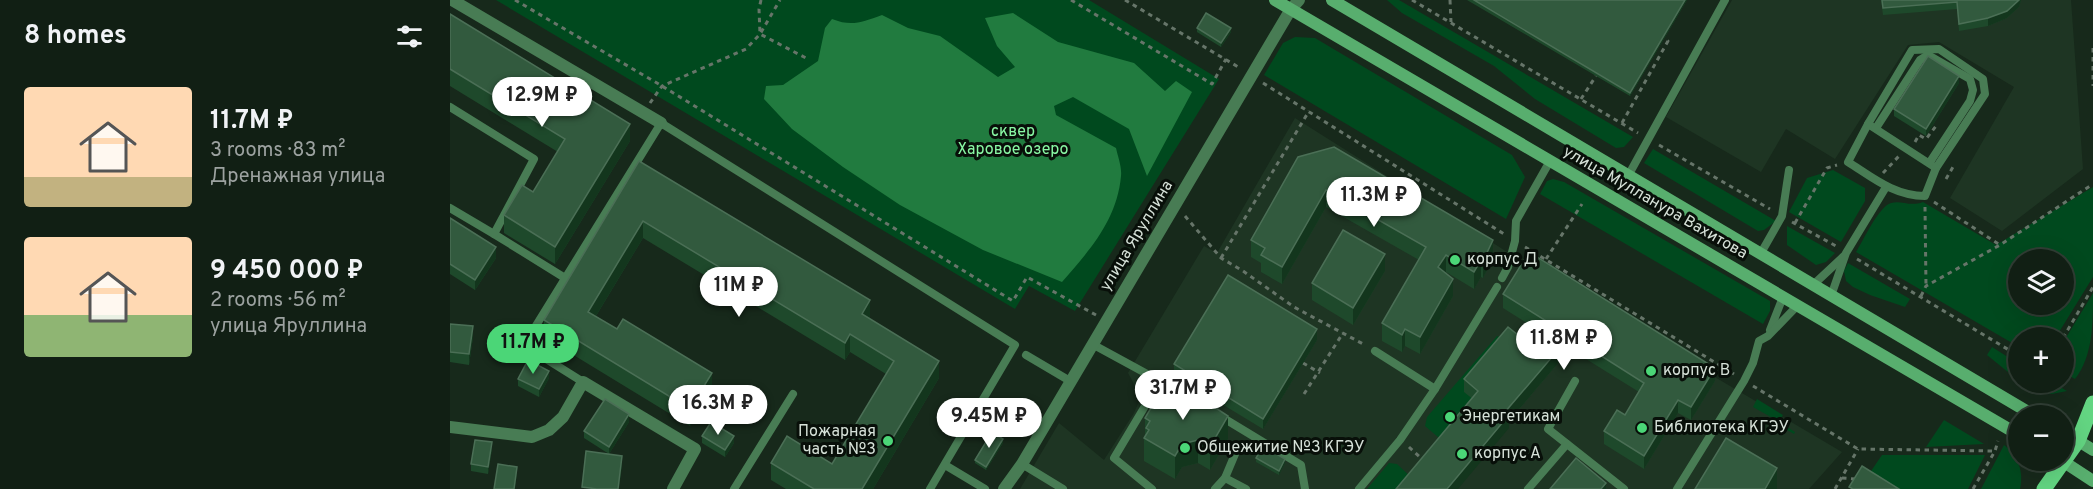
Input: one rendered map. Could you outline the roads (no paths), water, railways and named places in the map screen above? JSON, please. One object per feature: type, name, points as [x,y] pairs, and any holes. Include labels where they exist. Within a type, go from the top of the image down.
[{"type":"main road","name":"улица Мулланура Вахитова","points":[[1275,0],[1295,5],[1550,161],[2008,429]]},
{"type":"main road","name":"улица Мулланура Вахитова","points":[[1332,0],[2016,405]]},
{"type":"main road","points":[[2074,446],[2093,403]]},
{"type":"main road","points":[[2074,438],[2093,450]]},
{"type":"main road","points":[[2074,468],[2093,481]]},
{"type":"main road","points":[[2044,489],[2056,471]]},
{"type":"street","points":[[452,0],[661,123]]},
{"type":"street","name":"улица Яруллина","points":[[1004,489],[1022,464],[1295,5]]},
{"type":"street","points":[[450,427],[532,437],[549,430],[563,417],[583,382],[695,449],[673,489]]},
{"type":"lane","points":[[1628,176],[1725,0]]},
{"type":"lane","points":[[1928,56],[1970,79],[1973,90],[1970,101],[1933,165],[1925,196],[1908,196],[1886,187],[1848,162],[1872,126],[1920,60],[1928,56]]},
{"type":"lane","points":[[450,107],[534,159],[494,234]]},
{"type":"lane","points":[[583,382],[524,345],[661,123],[1016,345],[930,489]]},
{"type":"lane","points":[[1872,126],[1933,165]]},
{"type":"lane","points":[[1502,278],[1508,267],[1515,241],[1516,221],[1550,161]]},
{"type":"lane","points":[[1761,253],[1782,216],[1790,170]]},
{"type":"lane","points":[[1831,296],[1846,253],[1886,187]]},
{"type":"lane","points":[[450,208],[565,278]]},
{"type":"lane","points":[[1813,285],[1846,253]]},
{"type":"lane","points":[[1359,489],[1400,440],[1435,390],[1497,287]]},
{"type":"lane","points":[[1768,336],[1783,297]]},
{"type":"lane","points":[[1677,489],[1744,381],[1753,363],[1759,340],[1768,336],[1798,305]]},
{"type":"lane","points":[[1092,344],[1194,401]]},
{"type":"lane","points":[[1375,351],[1435,390]]},
{"type":"lane","points":[[1026,354],[1070,381]]},
{"type":"lane","points":[[1152,489],[1114,458],[1160,381]]},
{"type":"lane","points":[[1575,381],[1548,429],[1624,489]]},
{"type":"lane","points":[[734,489],[793,394]]},
{"type":"lane","points":[[1214,413],[1301,465],[1305,489]]},
{"type":"lane","points":[[1528,489],[1567,444]]},
{"type":"lane","points":[[1215,489],[1225,478],[1238,447]]},
{"type":"lane","points":[[1022,464],[1063,489]]},
{"type":"lane","points":[[945,465],[985,489]]},
{"type":"lane","points":[[1225,478],[1246,489]]},
{"type":"place","name":"корпус Д","points":[[1455,260]]},
{"type":"place","name":"корпус В","points":[[1651,371]]},
{"type":"place","name":"Энергетикам","points":[[1450,417]]},
{"type":"place","name":"Библиотека КГЭУ","points":[[1642,428]]},
{"type":"place","name":"Пожарная часть №3","points":[[888,441]]},
{"type":"place","name":"Общежитие №3 КГЭУ","points":[[1185,448]]},
{"type":"place","name":"корпус А","points":[[1462,454]]},
{"type":"park label","name":"сквер Харовое озеро","points":[[1013,141]]}]
